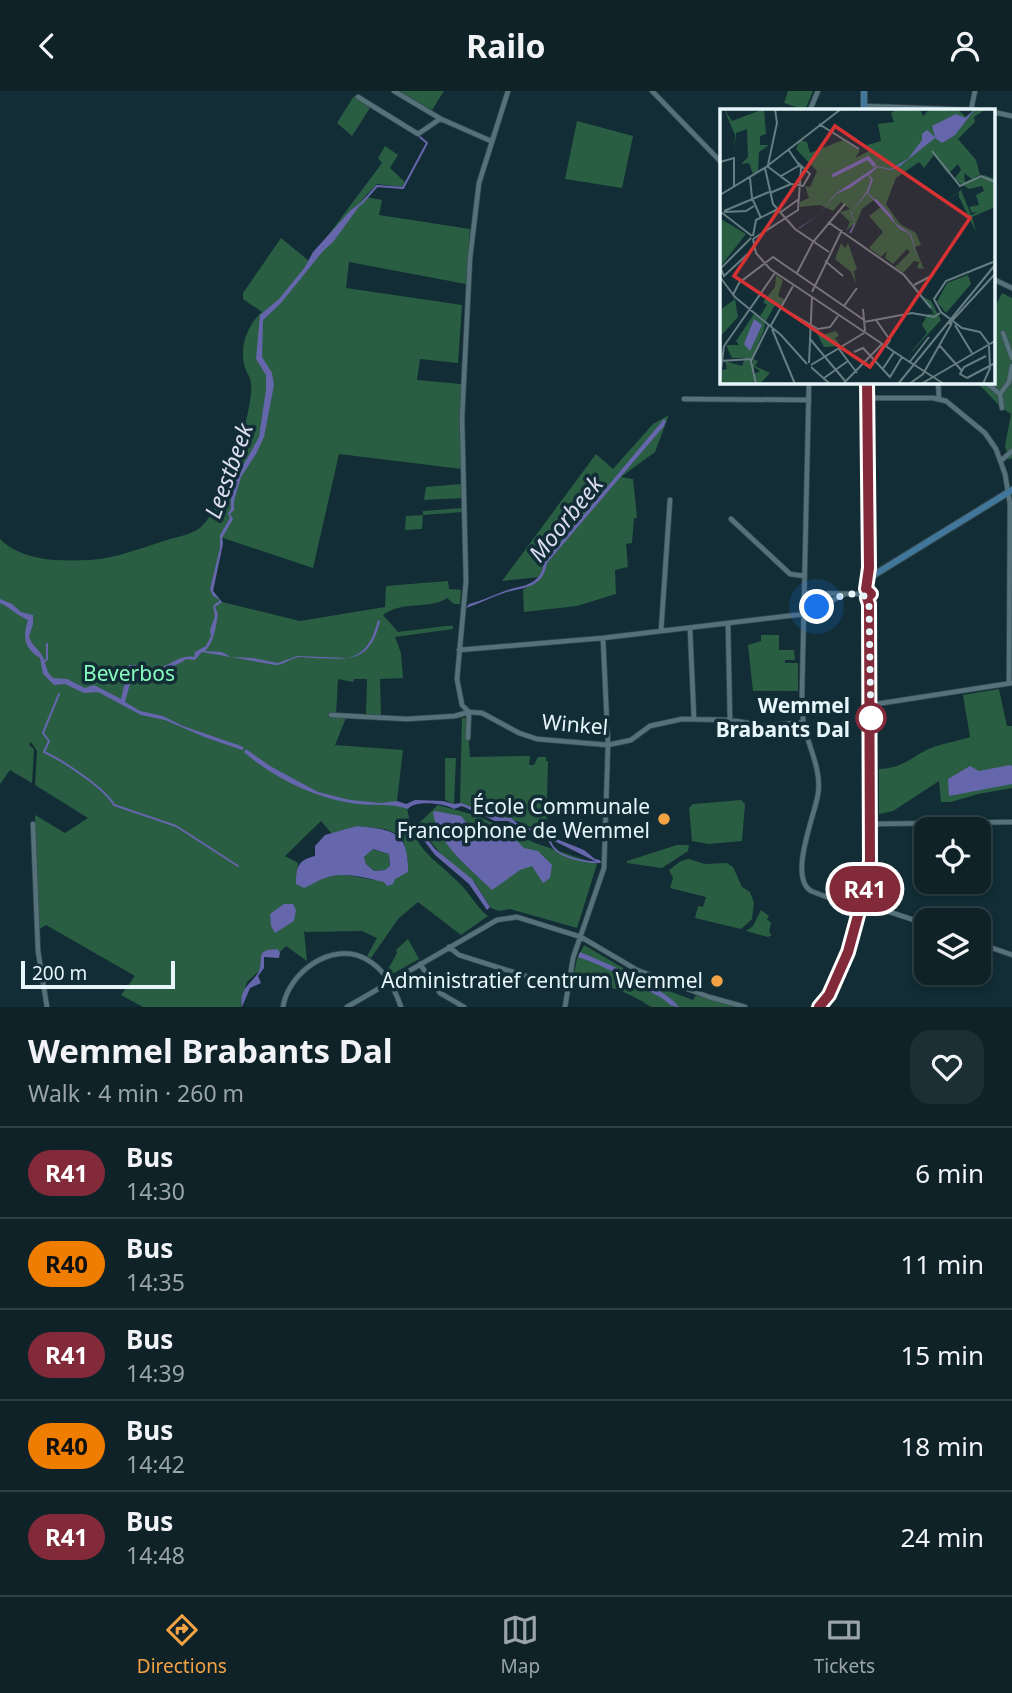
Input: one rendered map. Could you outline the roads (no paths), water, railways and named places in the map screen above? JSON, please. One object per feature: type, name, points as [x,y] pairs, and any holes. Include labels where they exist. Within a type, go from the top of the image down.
[{"type":"street","points":[[394,91],[440,118],[491,141]]},
{"type":"street","points":[[468,738],[469,712],[462,705],[457,679],[466,581],[463,418],[470,258],[478,183],[508,91]]},
{"type":"street","points":[[652,91],[720,161]]},
{"type":"street","points":[[810,109],[818,91]]},
{"type":"street","points":[[864,91],[864,108],[918,109]]},
{"type":"street","points":[[973,109],[975,91]]},
{"type":"street","points":[[358,97],[418,134],[440,118]]},
{"type":"street","points":[[995,280],[1012,288]]},
{"type":"street","points":[[1003,333],[1012,358]]},
{"type":"street","points":[[1000,394],[1009,382],[1012,366]]},
{"type":"street","points":[[810,383],[803,722],[819,791],[806,837],[802,880],[811,891],[853,907],[878,908],[914,920]]},
{"type":"street","points":[[822,1006],[838,977],[860,908],[869,869],[872,824],[869,604],[865,593],[869,578],[867,383]]},
{"type":"street","points":[[937,383],[939,399]]},
{"type":"street","points":[[986,383],[1000,394],[1002,408]]},
{"type":"street","points":[[867,398],[939,399],[953,405],[991,440],[1010,491],[1010,683],[870,705]]},
{"type":"street","points":[[684,399],[809,400]]},
{"type":"street","points":[[1003,459],[1012,451]]},
{"type":"street","points":[[869,578],[1010,491]]},
{"type":"street","points":[[662,631],[670,500]]},
{"type":"street","points":[[732,519],[790,574],[804,576]]},
{"type":"street","points":[[804,593],[865,593]]},
{"type":"street","points":[[460,650],[690,629],[804,614],[845,594]]},
{"type":"street","points":[[728,625],[730,720]]},
{"type":"street","points":[[690,629],[694,719]]},
{"type":"street","points":[[565,1007],[573,958],[604,869],[608,745],[603,638]]},
{"type":"street","points":[[331,715],[407,719],[455,716],[469,712]]},
{"type":"street","name":"Winkel","points":[[469,712],[482,713],[519,733],[537,739],[608,745],[631,740],[650,726],[682,719],[730,720],[765,726],[803,722]]},
{"type":"street","points":[[872,824],[1012,822]]},
{"type":"street","points":[[33,824],[37,942],[47,1007]]},
{"type":"street","points":[[346,1007],[497,920],[517,917],[581,937],[637,970],[709,997],[745,1007]]},
{"type":"street","points":[[449,947],[459,955],[567,989]]},
{"type":"street","points":[[991,948],[1012,955]]},
{"type":"street","points":[[283,1007],[285,995],[296,978],[316,961],[346,954],[366,959],[379,968],[401,1007]]},
{"type":"street","points":[[420,964],[440,993],[464,1007]]},
{"type":"waterway","name":"Leestbeek","points":[[361,204],[377,186],[403,188],[427,143],[420,137]]},
{"type":"waterway","points":[[44,662],[47,659],[47,644]]},
{"type":"waterway","points":[[59,694],[43,733],[49,741],[44,752],[93,783],[114,805],[176,826],[238,866]]},
{"type":"waterway","points":[[548,838],[554,848],[563,855],[582,861],[600,862]]},
{"type":"place","name":"Wemmel Brabants Dal","points":[[871,718]]},
{"type":"place","name":"École Communale Francophone de Wemmel","points":[[664,819]]},
{"type":"place","name":"Administratief centrum Wemmel","points":[[717,981]]},
{"type":"water label","name":"Moorbeek","points":[[566,519]]},
{"type":"park label","name":"Beverbos","points":[[129,674]]}]
